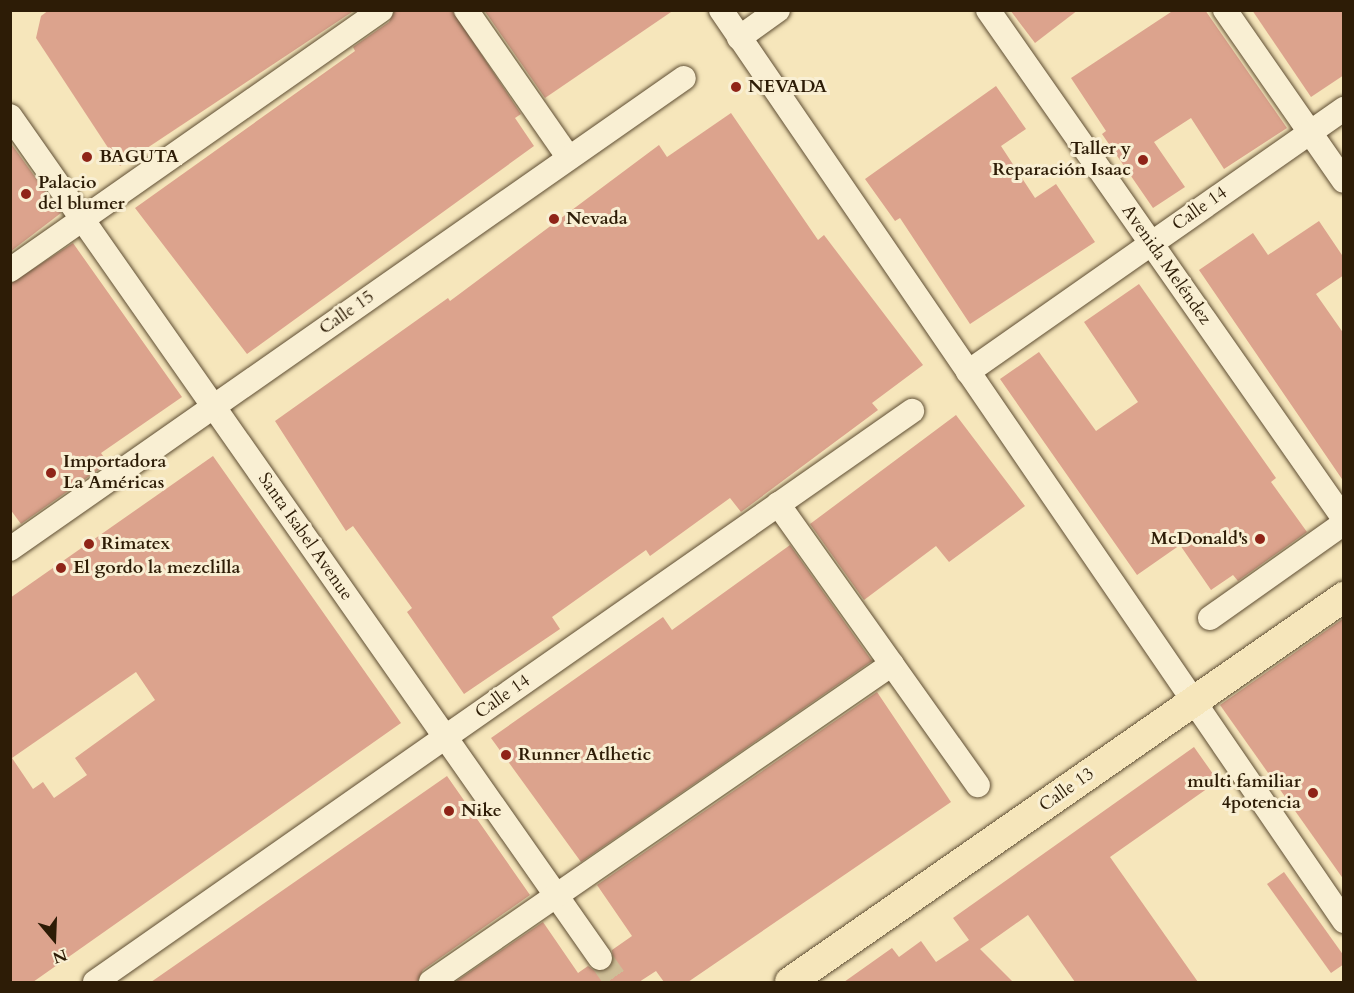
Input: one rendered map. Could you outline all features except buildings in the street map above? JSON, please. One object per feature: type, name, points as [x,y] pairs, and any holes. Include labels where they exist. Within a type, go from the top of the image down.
[{"type":"main road","name":"Calle 13","points":[[790,982],[1344,597]]},
{"type":"street","points":[[10,270],[381,10]]},
{"type":"street","points":[[466,10],[569,158]]},
{"type":"street","points":[[721,10],[1344,921]]},
{"type":"street","points":[[739,38],[778,10]]},
{"type":"street","name":"Avenida Meléndez","points":[[988,10],[1344,521]]},
{"type":"street","points":[[1225,10],[1344,181]]},
{"type":"street","name":"Calle 15","points":[[10,549],[684,78]]},
{"type":"street","name":"Calle 14","points":[[968,372],[1344,109]]},
{"type":"street","name":"Santa Isabel Avenue","points":[[10,116],[600,958]]},
{"type":"street","name":"Calle 14","points":[[95,982],[912,411]]},
{"type":"street","points":[[778,504],[978,785]]},
{"type":"street","points":[[1210,618],[1344,521]]},
{"type":"street","points":[[431,982],[892,664]]},
{"type":"tunnel","points":[[600,958],[617,982]]},
{"type":"place","name":"NEVADA","points":[[736,87]]},
{"type":"place","name":"BAGUTA","points":[[87,157]]},
{"type":"place","name":"Taller y Reparación Isaac","points":[[1143,160]]},
{"type":"place","name":"Palacio del blumer","points":[[26,194]]},
{"type":"place","name":"Nevada","points":[[554,219]]},
{"type":"place","name":"Importadora La Américas","points":[[51,473]]},
{"type":"place","name":"McDonald's","points":[[1260,539]]},
{"type":"place","name":"Rimatex","points":[[89,544]]},
{"type":"place","name":"El gordo la mezclilla","points":[[61,568]]},
{"type":"place","name":"Runner Atlhetic","points":[[506,755]]},
{"type":"place","name":"multi familiar 4potencia","points":[[1313,793]]},
{"type":"place","name":"Nike","points":[[449,811]]}]
